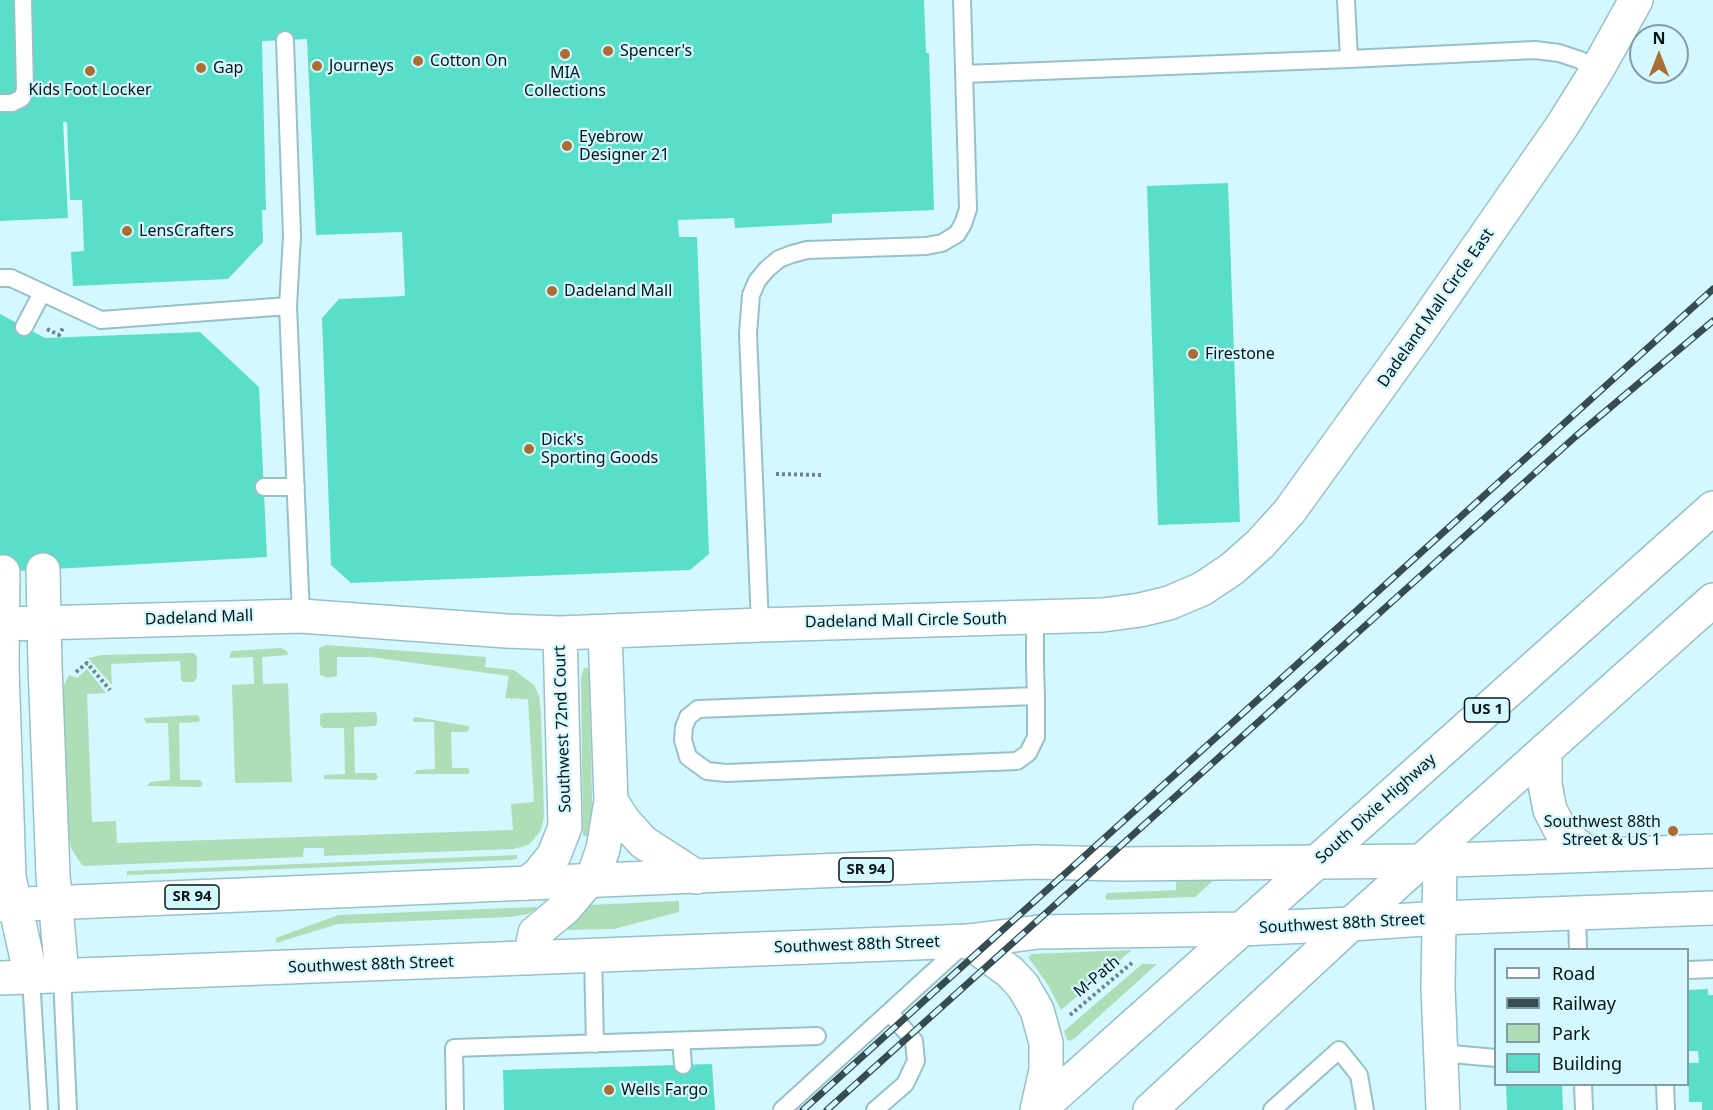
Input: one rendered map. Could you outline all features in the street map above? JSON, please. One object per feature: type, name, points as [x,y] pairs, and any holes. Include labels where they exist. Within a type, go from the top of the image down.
[{"type":"main road","name":"Dadeland Mall Circle East","points":[[1202,589],[1260,544],[1289,512],[1419,332],[1549,145],[1597,70],[1636,0]]},
{"type":"main road","name":"South Dixie Highway","points":[[1038,1110],[1713,508]]},
{"type":"main road","points":[[31,977],[54,903],[43,570]]},
{"type":"main road","points":[[3,572],[1,624],[9,877],[7,904],[31,977]]},
{"type":"main road","name":"Dadeland Mall Circle South","points":[[605,631],[1103,615],[1169,603],[1202,589]]},
{"type":"main road","points":[[1150,1110],[1351,924],[1431,861],[1545,750],[1713,600]]},
{"type":"main road","name":"Dadeland Mall","points":[[1,624],[301,616],[506,632],[605,631]]},
{"type":"main road","points":[[530,958],[535,933],[565,908],[588,881],[595,872],[603,849],[611,801],[605,631]]},
{"type":"main road","name":"Southwest 72nd Court","points":[[527,883],[538,875],[554,855],[565,827],[560,633]]},
{"type":"main road","points":[[1545,750],[1545,784],[1550,810],[1561,831],[1588,855]]},
{"type":"main road","points":[[611,801],[624,821],[643,842],[697,877]]},
{"type":"main road","points":[[1316,863],[1713,851]]},
{"type":"main road","points":[[1431,861],[1438,918],[1443,1110]]},
{"type":"main road","name":"SR 94","points":[[7,904],[1034,862],[1316,863]]},
{"type":"main road","name":"Southwest 88th Street","points":[[31,977],[968,941],[1039,932],[1241,929],[1438,918],[1713,908]]},
{"type":"main road","points":[[968,941],[1010,972],[1023,986],[1037,1010],[1046,1043],[1046,1070],[1038,1110]]},
{"type":"lane","points":[[0,103],[12,103],[21,98],[25,90],[23,0]]},
{"type":"lane","points":[[760,625],[748,333],[751,295],[757,281],[767,269],[779,259],[792,254],[807,250],[926,246],[942,243],[957,234],[968,209],[962,0]]},
{"type":"lane","points":[[1347,0],[1349,59]]},
{"type":"lane","points":[[285,40],[292,236],[288,306],[301,616]]},
{"type":"lane","points":[[964,74],[1535,50],[1559,53],[1580,60],[1597,70]]},
{"type":"lane","points":[[0,278],[11,278],[101,320],[288,306]]},
{"type":"lane","points":[[24,327],[42,293]]},
{"type":"lane","points":[[264,487],[296,487]]},
{"type":"lane","points":[[1035,618],[1036,696],[1036,738],[1028,753],[1017,760],[726,773],[707,771],[688,757],[683,740],[688,717],[698,709],[1036,696]]},
{"type":"lane","points":[[1577,913],[1578,948]]},
{"type":"lane","points":[[782,1110],[968,941]]},
{"type":"lane","points":[[593,955],[595,1044]]},
{"type":"lane","points":[[1689,970],[1713,969]]},
{"type":"lane","points":[[31,977],[39,1110]]},
{"type":"lane","points":[[31,977],[68,1110]]},
{"type":"lane","points":[[875,1110],[905,1084],[916,1060],[914,1041],[890,1013]]},
{"type":"lane","points":[[455,1110],[454,1048],[817,1036]]},
{"type":"lane","points":[[681,1041],[683,1065]]},
{"type":"lane","points":[[1272,1110],[1339,1050],[1359,1075],[1365,1110]]},
{"type":"lane","points":[[1440,1053],[1494,1058]]},
{"type":"lane","points":[[1583,1086],[1584,1110]]},
{"type":"lane","points":[[1665,1086],[1666,1110]]},
{"type":"path","points":[[46,329],[59,335],[63,328]]},
{"type":"path","points":[[782,474],[823,475]]},
{"type":"path","points":[[72,670],[76,672],[87,663],[111,690]]},
{"type":"path","name":"M-Path","points":[[1063,1021],[1136,960]]},
{"type":"green space","points":[[327,645],[486,657],[485,667],[514,670],[534,685],[539,696],[541,715],[544,816],[541,830],[534,839],[528,845],[513,849],[324,856],[324,848],[304,848],[303,857],[83,866],[71,848],[69,839],[63,695],[64,685],[69,675],[77,678],[87,669],[106,693],[87,694],[92,822],[116,821],[117,843],[513,830],[511,804],[534,802],[528,699],[505,698],[509,676],[371,657],[337,657],[337,676],[328,678],[320,675],[319,648]]},
{"type":"green space","points":[[281,648],[287,651],[288,655],[262,657],[263,684],[288,683],[292,782],[235,783],[232,685],[254,684],[253,657],[230,658],[230,654],[232,651]]},
{"type":"green space","points":[[194,653],[197,657],[197,678],[194,682],[183,682],[181,679],[180,661],[111,664],[112,685],[88,658],[102,655]]},
{"type":"green space","points":[[587,667],[589,672],[593,836],[583,836],[581,677],[584,668]]},
{"type":"green space","points":[[375,712],[377,724],[375,726],[354,727],[355,773],[376,773],[378,777],[376,780],[323,779],[325,775],[345,774],[344,728],[323,728],[320,725],[320,715],[323,713]]},
{"type":"green space","points":[[198,715],[200,720],[198,722],[179,723],[180,780],[200,780],[203,784],[200,787],[147,786],[150,782],[170,780],[168,723],[146,723],[144,718]]},
{"type":"green space","points":[[413,718],[470,728],[467,732],[451,732],[452,768],[468,768],[470,772],[468,774],[414,774],[417,770],[435,769],[434,722],[413,722]]},
{"type":"green space","points":[[517,855],[517,859],[510,860],[127,875],[127,871]]},
{"type":"green space","points":[[1185,878],[1216,878],[1195,897],[1108,900],[1105,898],[1107,893],[1176,890],[1176,882]]},
{"type":"green space","points":[[679,901],[679,912],[614,929],[564,930],[563,928],[587,905]]},
{"type":"green space","points":[[536,907],[537,909],[528,914],[510,917],[338,924],[276,943],[276,938],[338,915]]},
{"type":"green space","points":[[1132,950],[1061,1010],[1048,985],[1028,957],[1032,954]]},
{"type":"green space","points":[[1142,964],[1157,964],[1075,1038],[1067,1040],[1064,1031]]},
{"type":"building","name":"Dadeland Mall","points":[[0,0],[924,0],[926,53],[929,53],[934,210],[832,214],[832,223],[735,228],[734,218],[678,220],[679,237],[697,237],[709,554],[690,570],[351,583],[331,565],[322,318],[339,299],[405,296],[402,232],[316,235],[307,39],[262,41],[266,210],[262,210],[263,242],[228,279],[73,286],[71,252],[84,251],[82,200],[70,200],[67,122],[63,122],[68,218],[0,221]]},
{"type":"building","name":"Firestone","points":[[1228,183],[1240,522],[1158,525],[1147,186]]},
{"type":"building","points":[[0,314],[45,338],[200,332],[259,387],[267,557],[0,572]]},
{"type":"building","points":[[1708,989],[1708,995],[1713,995],[1713,1110],[1702,1110],[1702,1102],[1689,1102],[1689,1063],[1699,1063],[1698,1051],[1689,1051],[1689,990]]},
{"type":"building","name":"Wells Fargo","points":[[712,1064],[715,1110],[504,1110],[503,1070]]},
{"type":"building","points":[[1506,1086],[1562,1086],[1563,1110],[1507,1110]]},
{"type":"railway","points":[[803,1110],[1713,289]]},
{"type":"railway","points":[[827,1110],[1575,437],[1713,321]]},
{"type":"place","name":"Spencer's","points":[[608,51]]},
{"type":"place","name":"MIA Collections","points":[[565,54]]},
{"type":"place","name":"Cotton On","points":[[418,61]]},
{"type":"place","name":"Journeys","points":[[317,66]]},
{"type":"place","name":"Gap","points":[[201,68]]},
{"type":"place","name":"Kids Foot Locker","points":[[90,71]]},
{"type":"place","name":"Eyebrow Designer 21","points":[[567,146]]},
{"type":"place","name":"LensCrafters","points":[[127,231]]},
{"type":"place","name":"Dadeland Mall","points":[[552,291]]},
{"type":"place","name":"Firestone","points":[[1193,354]]},
{"type":"place","name":"Dick's Sporting Goods","points":[[529,449]]},
{"type":"place","name":"Southwest 88th Street & US 1","points":[[1673,831]]},
{"type":"place","name":"Wells Fargo","points":[[609,1090]]}]
